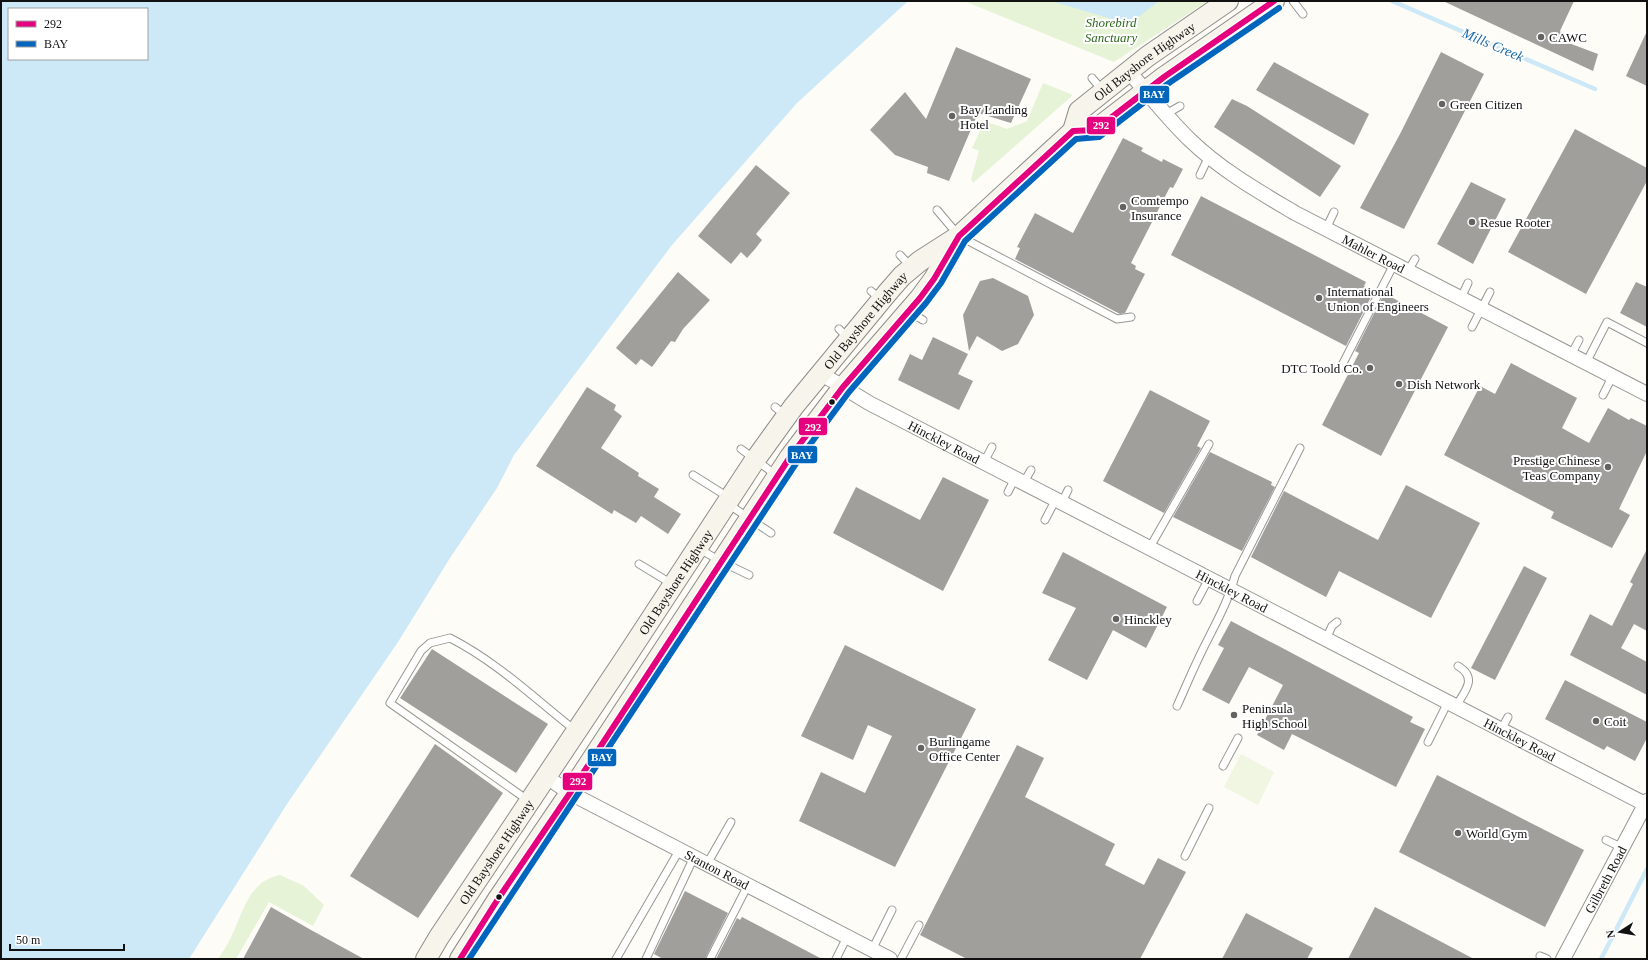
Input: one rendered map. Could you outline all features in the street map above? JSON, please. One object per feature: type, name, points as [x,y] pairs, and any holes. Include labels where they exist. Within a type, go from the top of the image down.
[{"type":"main road","name":"Old Bayshore Highway","points":[[426,959],[728,500],[748,454],[781,412],[820,373],[844,334],[876,295],[906,261],[920,261],[959,236],[1073,131],[1079,111],[1098,85],[1129,72],[1151,54],[1228,1]]},
{"type":"main road","name":"Old Bayshore Highway","points":[[1073,131],[1095,130],[1146,91],[1274,1]]},
{"type":"main road","name":"Old Bayshore Highway","points":[[460,959],[777,476],[843,386],[915,316],[959,236]]},
{"type":"street","name":"Mahler Road","points":[[1129,72],[1190,140],[1224,169],[1261,193],[1394,264],[1411,265],[1461,298],[1586,363],[1646,392]]},
{"type":"street","name":"Hinckley Road","points":[[820,373],[869,403],[984,462],[1023,477],[1059,501],[1150,547],[1231,591],[1501,730],[1646,802]]},
{"type":"street","name":"Stanton Road","points":[[545,776],[570,793],[890,959]]},
{"type":"street","name":"Gilbreth Road","points":[[1563,959],[1646,802]]},
{"type":"lane","points":[[1293,1],[1303,14]]},
{"type":"lane","points":[[1166,114],[1180,106]]},
{"type":"lane","points":[[1200,175],[1209,156]]},
{"type":"lane","points":[[936,210],[959,236],[1117,319],[1131,317]]},
{"type":"lane","points":[[1326,229],[1334,212]]},
{"type":"lane","points":[[1340,368],[1394,264]]},
{"type":"lane","points":[[1461,298],[1468,283]]},
{"type":"lane","points":[[1472,327],[1490,292]]},
{"type":"lane","points":[[1586,363],[1607,322],[1647,343]]},
{"type":"lane","points":[[1571,355],[1579,340]]},
{"type":"lane","points":[[1603,395],[1612,376]]},
{"type":"lane","points":[[1150,547],[1209,444]]},
{"type":"lane","points":[[984,462],[992,447]]},
{"type":"lane","points":[[1177,706],[1231,591],[1235,576],[1300,448]]},
{"type":"lane","points":[[748,454],[777,476]]},
{"type":"lane","points":[[693,475],[728,500],[749,519],[771,533]]},
{"type":"lane","points":[[1008,492],[1023,477]]},
{"type":"lane","points":[[1044,520],[1068,490]]},
{"type":"lane","points":[[696,547],[720,562],[749,575]]},
{"type":"lane","points":[[639,564],[672,584]]},
{"type":"lane","points":[[1197,601],[1209,578]]},
{"type":"lane","points":[[1326,639],[1332,626],[1337,622]]},
{"type":"lane","points":[[529,801],[390,702],[421,652],[430,643],[450,638],[472,649],[512,678],[576,731]]},
{"type":"lane","points":[[1428,742],[1452,704],[1468,684],[1469,679],[1467,672],[1458,666]]},
{"type":"lane","points":[[1501,730],[1508,717]]},
{"type":"lane","points":[[1224,766],[1238,738]]},
{"type":"lane","points":[[1185,856],[1209,808]]},
{"type":"lane","points":[[646,959],[701,861],[730,822]]},
{"type":"lane","points":[[1606,840],[1623,848]]},
{"type":"lane","points":[[616,959],[680,849]]},
{"type":"lane","points":[[710,959],[748,885]]},
{"type":"lane","points":[[872,950],[892,910]]},
{"type":"lane","points":[[901,959],[919,925]]},
{"type":"lane","points":[[836,959],[848,937]]},
{"type":"green space","name":"Shorebird Sanctuary","points":[[964,1],[1208,1],[1114,62]]},
{"type":"green space","points":[[1043,83],[1073,95],[973,183],[971,179],[979,151],[972,148],[985,121],[1007,129],[1027,121]]},
{"type":"green space","points":[[1241,754],[1274,772],[1258,805],[1224,787]]},
{"type":"green space","points":[[280,875],[304,886],[324,905],[313,926],[269,902],[236,959],[218,959],[229,941],[244,907],[254,890],[261,883]]},
{"type":"water","points":[[1,1],[908,1],[797,103],[672,245],[514,455],[497,488],[450,558],[398,642],[287,804],[189,959],[1,959]]},
{"type":"water","points":[[1051,1],[1159,1],[1129,24]]},
{"type":"building","name":"CAWC","points":[[1443,1],[1574,1],[1560,31],[1566,42],[1598,54],[1593,71]]},
{"type":"building","points":[[1647,31],[1647,86],[1626,76]]},
{"type":"building","name":"Bay Landing Hotel","points":[[956,47],[1031,79],[1011,123],[978,113],[949,181],[927,173],[928,167],[895,155],[870,130],[905,92],[926,119]]},
{"type":"building","points":[[1441,52],[1484,74],[1404,229],[1360,208],[1400,134]]},
{"type":"building","points":[[1274,62],[1369,114],[1354,145],[1256,90]]},
{"type":"building","points":[[1232,99],[1247,106],[1341,166],[1320,197],[1214,127]]},
{"type":"building","points":[[1575,129],[1647,168],[1647,181],[1586,294],[1508,252]]},
{"type":"building","points":[[1123,138],[1143,148],[1141,151],[1162,162],[1163,159],[1183,169],[1173,188],[1170,187],[1131,263],[1136,266],[1135,269],[1145,274],[1125,313],[1120,314],[1015,259],[1020,248],[1017,247],[1035,213],[1073,233]]},
{"type":"building","points":[[756,165],[790,193],[756,234],[762,240],[755,249],[747,258],[741,252],[731,264],[698,236]]},
{"type":"building","name":"Resue Rooter","points":[[1471,182],[1506,199],[1473,264],[1437,244]]},
{"type":"building","points":[[1201,196],[1366,282],[1364,286],[1374,291],[1346,346],[1171,255]]},
{"type":"building","points":[[678,272],[710,300],[683,329],[675,342],[671,341],[652,367],[641,359],[636,365],[616,348]]},
{"type":"building","points":[[993,278],[1028,296],[1034,315],[1018,344],[1002,351],[977,336],[969,351],[963,315],[980,281]]},
{"type":"building","points":[[1636,282],[1647,287],[1647,327],[1620,313]]},
{"type":"building","points":[[1383,296],[1388,298],[1389,296],[1448,327],[1381,456],[1322,425],[1359,353],[1355,351]]},
{"type":"building","points":[[933,337],[968,354],[958,374],[973,381],[959,410],[898,380],[910,354],[922,360]]},
{"type":"building","points":[[1511,363],[1577,398],[1562,428],[1589,443],[1608,408],[1629,420],[1631,418],[1647,426],[1647,451],[1619,509],[1630,515],[1612,548],[1551,518],[1554,512],[1444,455],[1480,386],[1495,394]]},
{"type":"building","points":[[587,387],[616,405],[614,410],[622,416],[601,448],[639,473],[638,476],[659,489],[654,497],[681,514],[668,534],[641,516],[636,523],[614,510],[612,514],[536,466]]},
{"type":"building","points":[[1150,390],[1210,421],[1197,446],[1201,448],[1164,513],[1103,481]]},
{"type":"building","points":[[1210,452],[1272,482],[1271,485],[1275,487],[1242,551],[1173,517]]},
{"type":"building","points":[[943,477],[989,500],[943,591],[833,533],[856,487],[920,520]]},
{"type":"building","points":[[1406,485],[1480,523],[1431,618],[1339,571],[1326,597],[1251,557],[1284,491],[1378,540]]},
{"type":"building","points":[[1647,549],[1647,631],[1634,624],[1621,648],[1647,662],[1647,695],[1570,655],[1590,614],[1612,626],[1633,584],[1630,582]]},
{"type":"building","name":"Hinckley","points":[[1063,552],[1167,607],[1146,648],[1113,630],[1087,680],[1048,660],[1076,608],[1042,593]]},
{"type":"building","points":[[1524,566],[1547,578],[1495,680],[1471,668]]},
{"type":"building","points":[[1231,621],[1413,717],[1410,722],[1425,729],[1396,787],[1292,734],[1284,750],[1257,735],[1283,685],[1249,667],[1229,704],[1202,690],[1224,648],[1218,645]]},
{"type":"building","name":"Burlingame Office Center","points":[[845,645],[976,709],[895,867],[799,821],[821,772],[865,793],[892,736],[868,725],[853,760],[801,736]]},
{"type":"building","points":[[432,649],[548,724],[516,773],[400,698]]},
{"type":"building","name":"Coit","points":[[1565,680],[1647,722],[1647,738],[1635,761],[1607,746],[1604,750],[1545,719]]},
{"type":"building","points":[[435,744],[503,793],[418,918],[350,876]]},
{"type":"building","points":[[1017,745],[1044,758],[1025,797],[1115,844],[1105,865],[1144,885],[1158,858],[1186,872],[1140,959],[967,959],[920,935]]},
{"type":"building","points":[[1437,775],[1584,850],[1545,927],[1399,852]]},
{"type":"building","points":[[685,891],[728,913],[705,959],[663,959],[654,954]]},
{"type":"building","points":[[271,907],[311,930],[364,959],[243,959]]},
{"type":"building","points":[[1375,907],[1474,959],[1348,959]]},
{"type":"building","points":[[1246,913],[1313,948],[1307,959],[1222,959]]},
{"type":"building","points":[[742,917],[822,959],[716,959],[737,918],[740,920]]},
{"type":"waterway","name":"Mills Creek","points":[[1392,1],[1595,89]]},
{"type":"waterway","points":[[1601,959],[1647,869]]},
{"type":"transit line","name":"292","points":[[460,959],[498,899],[570,793],[790,457],[843,387],[920,298],[934,279],[959,236],[1073,131],[1095,130],[1164,77],[1274,1]]},
{"type":"transit line","name":"BAY","points":[[469,959],[797,462],[849,392],[926,303],[941,283],[965,241],[1076,139],[1099,137],[1169,83],[1279,8]]},
{"type":"place","name":"CAWC","points":[[1541,37]]},
{"type":"place","name":"Green Citizen","points":[[1442,104]]},
{"type":"place","name":"Bay Landing Hotel","points":[[952,116]]},
{"type":"place","name":"Comtempo Insurance","points":[[1123,207]]},
{"type":"place","name":"Resue Rooter","points":[[1472,222]]},
{"type":"place","name":"International Union of Engineers","points":[[1319,298]]},
{"type":"place","name":"DTC Toold Co.","points":[[1370,368]]},
{"type":"place","name":"Dish Network","points":[[1399,384]]},
{"type":"place","name":"Prestige Chinese Teas Company","points":[[1608,467]]},
{"type":"place","name":"Hinckley","points":[[1116,619]]},
{"type":"place","name":"Peninsula High School","points":[[1234,715]]},
{"type":"place","name":"Coit","points":[[1596,721]]},
{"type":"place","name":"Burlingame Office Center","points":[[921,748]]},
{"type":"place","name":"World Gym","points":[[1458,833]]}]
